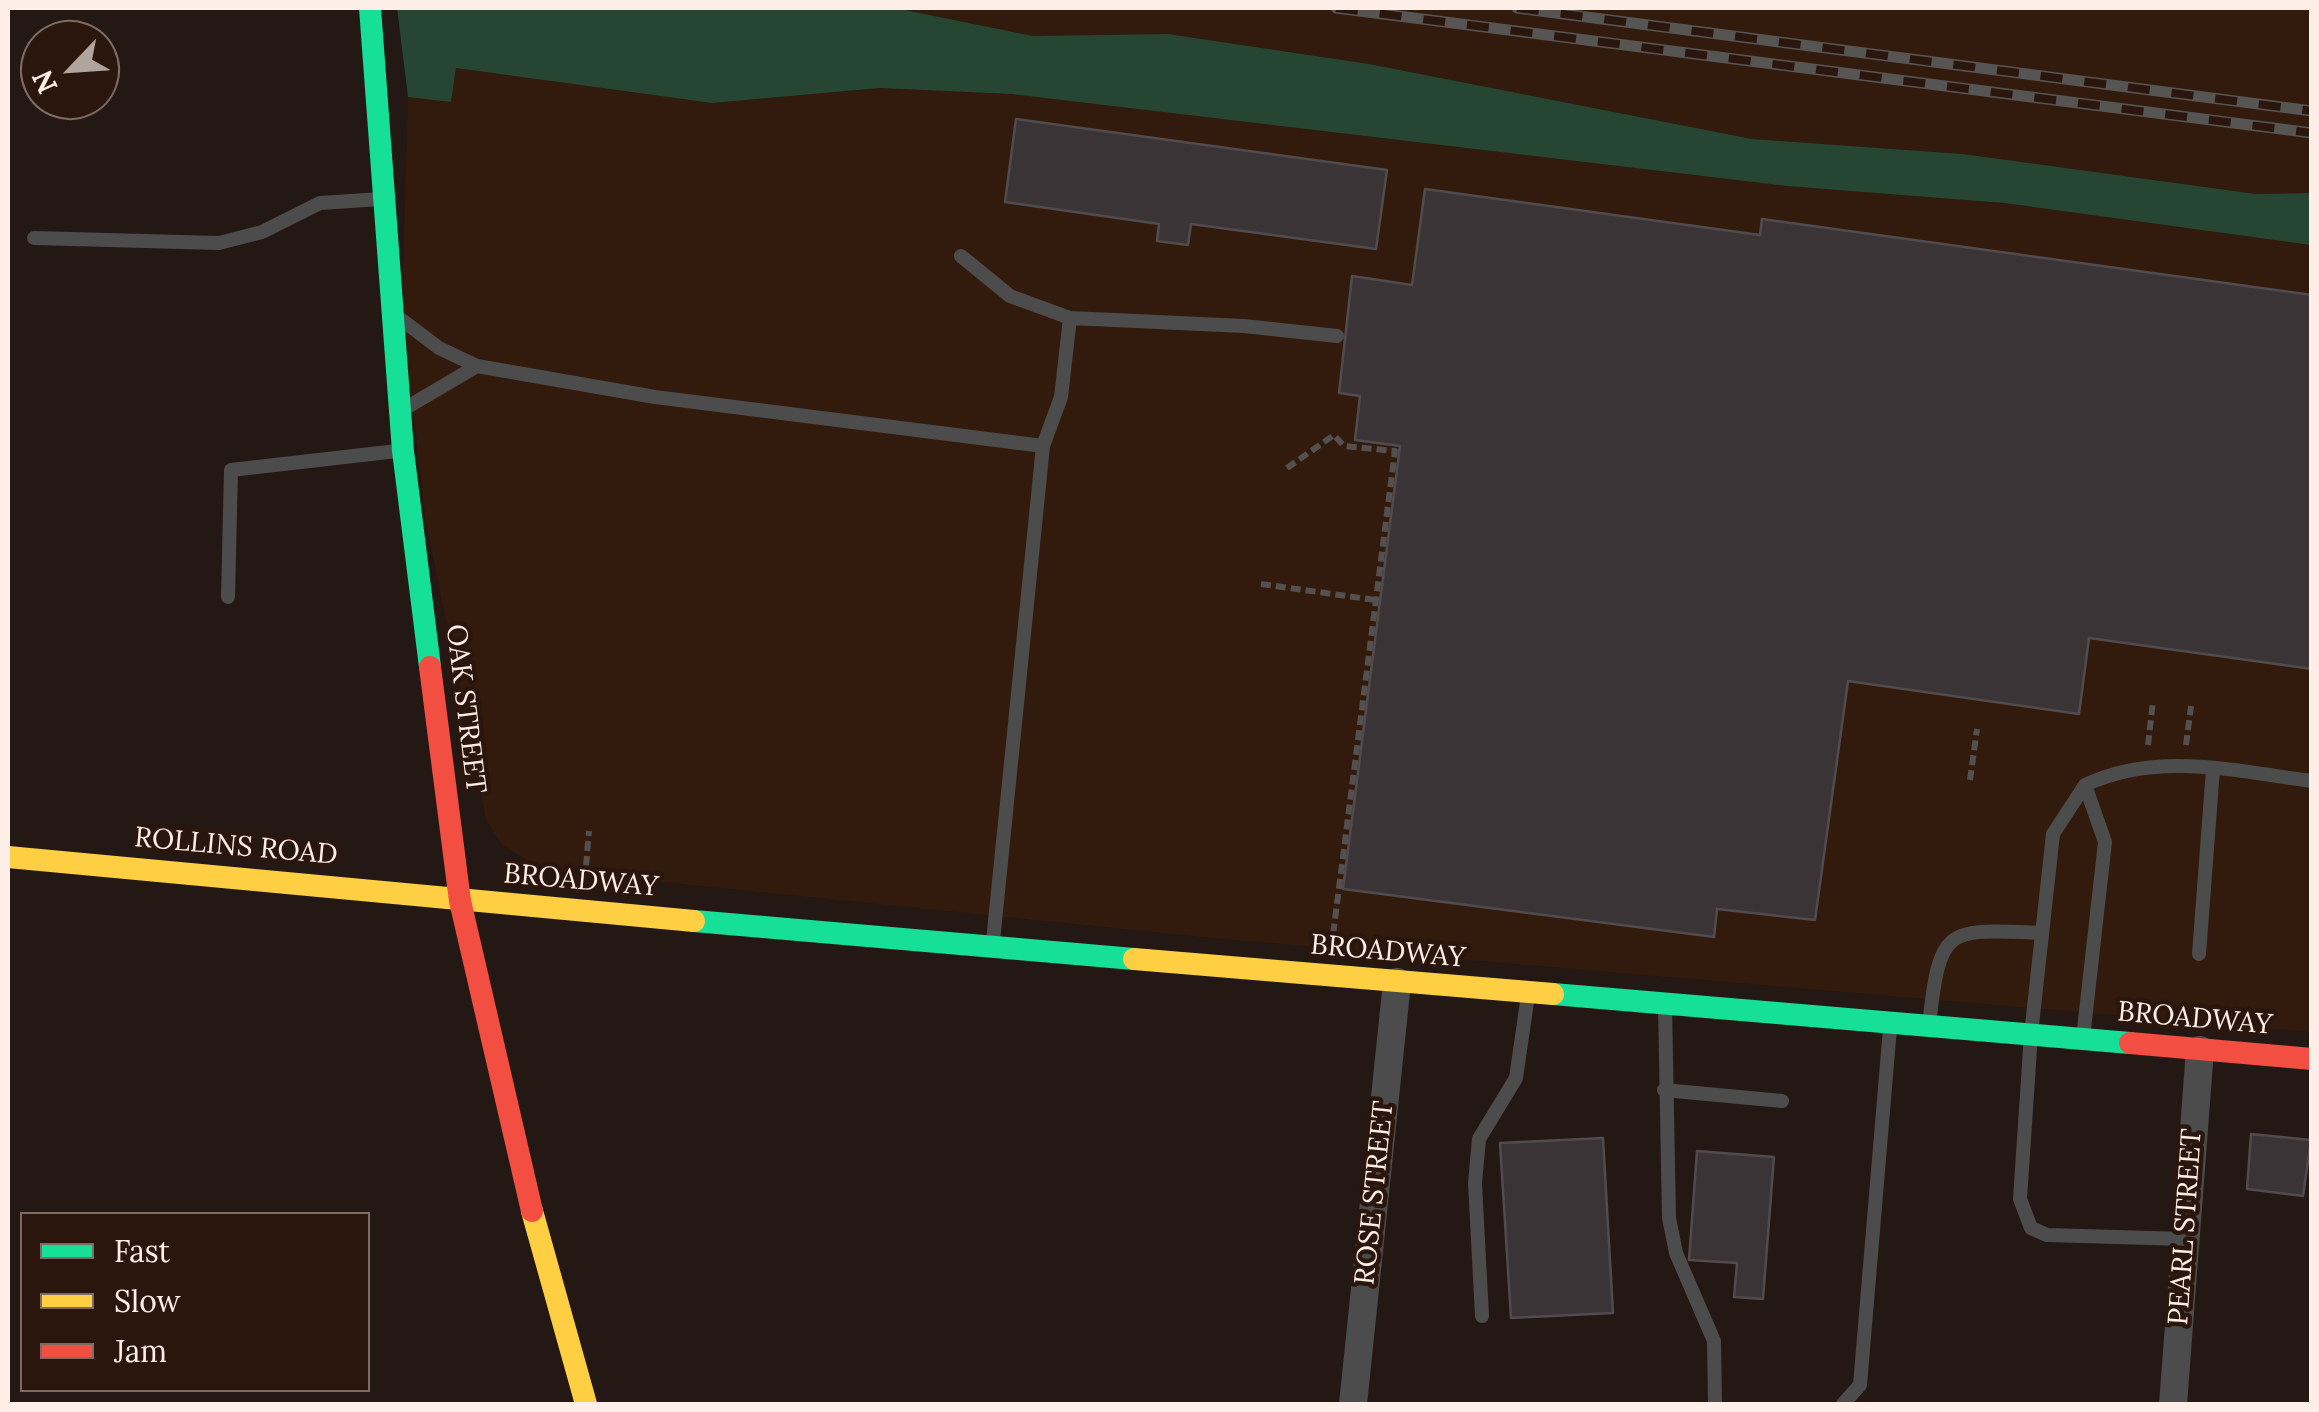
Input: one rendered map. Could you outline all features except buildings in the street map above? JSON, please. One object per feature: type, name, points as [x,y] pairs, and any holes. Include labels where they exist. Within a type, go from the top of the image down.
[{"type":"street","name":"OAK STREET","points":[[370,8],[381,198],[403,451],[460,901],[529,1200],[586,1404]]},
{"type":"street","name":"ROLLINS ROAD","points":[[8,856],[460,901]]},
{"type":"street","name":"BROADWAY","points":[[460,901],[2312,1059]]},
{"type":"street","name":"ROSE STREET","points":[[1353,1404],[1398,982]]},
{"type":"street","name":"PEARL STREET","points":[[2173,1404],[2200,1050]]},
{"type":"lane","points":[[34,238],[219,243],[262,232],[320,203],[381,198]]},
{"type":"lane","points":[[961,256],[1010,296],[1070,318],[1244,326],[1337,336]]},
{"type":"lane","points":[[391,312],[439,348],[477,366],[655,398],[1043,446]]},
{"type":"lane","points":[[992,947],[1003,808],[1043,446],[1061,397],[1070,318]]},
{"type":"lane","points":[[400,412],[477,366]]},
{"type":"lane","points":[[228,597],[231,470],[403,451]]},
{"type":"lane","points":[[2185,1240],[2046,1235],[2031,1228],[2020,1199],[2031,1034],[2053,834],[2084,785],[2145,766],[2213,768],[2312,782]]},
{"type":"lane","points":[[2200,954],[2213,768]]},
{"type":"lane","points":[[2083,1039],[2105,842],[2084,785]]},
{"type":"lane","points":[[1929,1025],[1940,953],[1953,938],[1968,930],[2042,933]]},
{"type":"lane","points":[[1482,1316],[1475,1183],[1479,1139],[1516,1078],[1528,994]]},
{"type":"lane","points":[[1665,1004],[1668,1218],[1676,1253],[1714,1341],[1714,1404]]},
{"type":"lane","points":[[1843,1404],[1860,1384],[1890,1023]]},
{"type":"lane","points":[[1664,1090],[1782,1101]]},
{"type":"path","points":[[1288,468],[1334,435],[1344,446],[1395,451],[1333,935]]},
{"type":"path","points":[[1261,584],[1376,600]]},
{"type":"path","points":[[2145,766],[2153,701]]},
{"type":"path","points":[[2183,766],[2191,706]]},
{"type":"path","points":[[1970,780],[1977,729]]},
{"type":"path","points":[[586,866],[589,831]]},
{"type":"shaded area","points":[[895,8],[2311,8],[2311,193],[2256,194],[1963,154],[1752,139],[1369,64],[1168,34],[1033,36]]},
{"type":"shaded area","points":[[456,68],[712,103],[880,88],[1011,94],[1787,186],[2004,203],[2311,245],[2311,1032],[1212,938],[544,870],[501,844],[486,819],[425,517],[402,310],[408,97],[451,102]]},
{"type":"green space","points":[[397,8],[895,8],[1033,36],[1168,34],[1369,64],[1752,139],[1963,154],[2256,194],[2311,193],[2311,245],[2004,203],[1787,186],[1011,94],[880,88],[712,103],[456,68],[451,102],[408,97]]},
{"type":"railway","points":[[1336,8],[2312,133]]},
{"type":"railway","points":[[1517,8],[2312,111]]},
{"type":"traffic: fast","points":[[370,8],[403,451],[430,667]]},
{"type":"traffic: fast","points":[[694,921],[1134,959]]},
{"type":"traffic: fast","points":[[1553,994],[2130,1043]]},
{"type":"traffic: slow","points":[[8,857],[694,921]]},
{"type":"traffic: slow","points":[[1134,959],[1553,994]]},
{"type":"traffic: slow","points":[[532,1211],[586,1404]]},
{"type":"traffic: jam","points":[[430,667],[460,901],[532,1211]]},
{"type":"traffic: jam","points":[[2130,1043],[2312,1059]]}]
